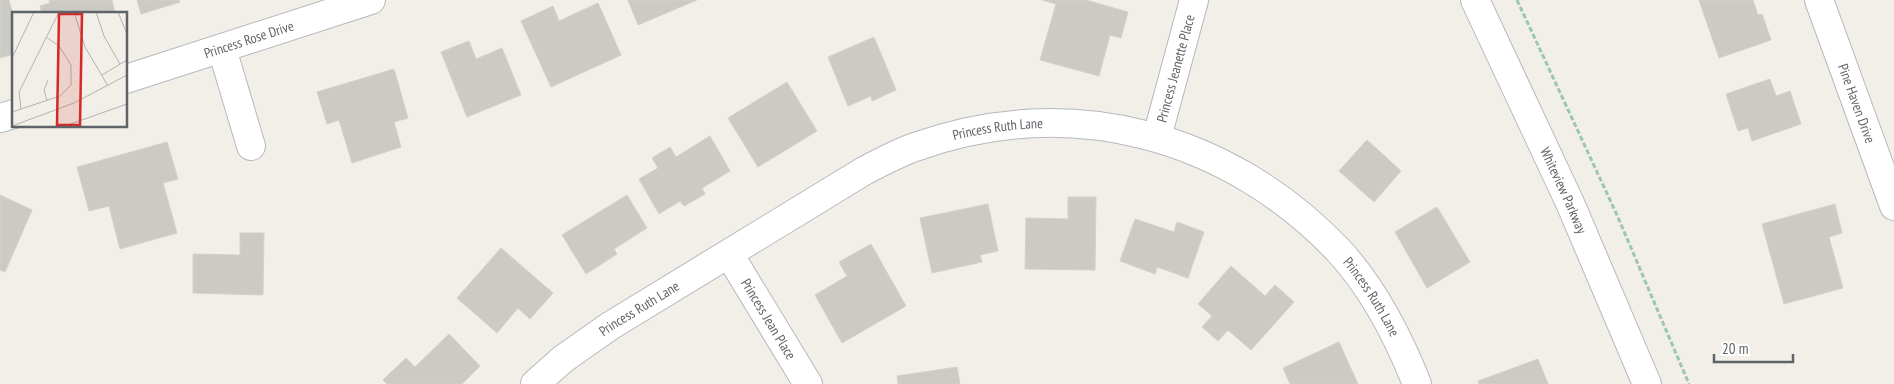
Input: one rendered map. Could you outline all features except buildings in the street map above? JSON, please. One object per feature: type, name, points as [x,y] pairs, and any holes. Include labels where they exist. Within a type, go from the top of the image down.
[{"type":"street","name":"Princess Rose Drive","points":[[128,78],[371,0]]},
{"type":"street","name":"Princess Jeanette Place","points":[[1157,137],[1194,0]]},
{"type":"street","name":"Whiteview Parkway","points":[[1475,0],[1570,203],[1647,384]]},
{"type":"street","name":"Pine Haven Drive","points":[[1819,0],[1894,206]]},
{"type":"street","points":[[222,49],[252,146]]},
{"type":"street","name":"Princess Ruth Lane","points":[[535,384],[583,344],[864,171],[890,157],[936,140],[977,131],[1041,124],[1094,126],[1157,137],[1206,155],[1249,177],[1272,193],[1340,252],[1372,293],[1398,339],[1417,384]]},
{"type":"street","name":"Princess Jean Place","points":[[729,254],[808,384]]},
{"type":"path","points":[[1517,0],[1617,215],[1689,384]]}]
